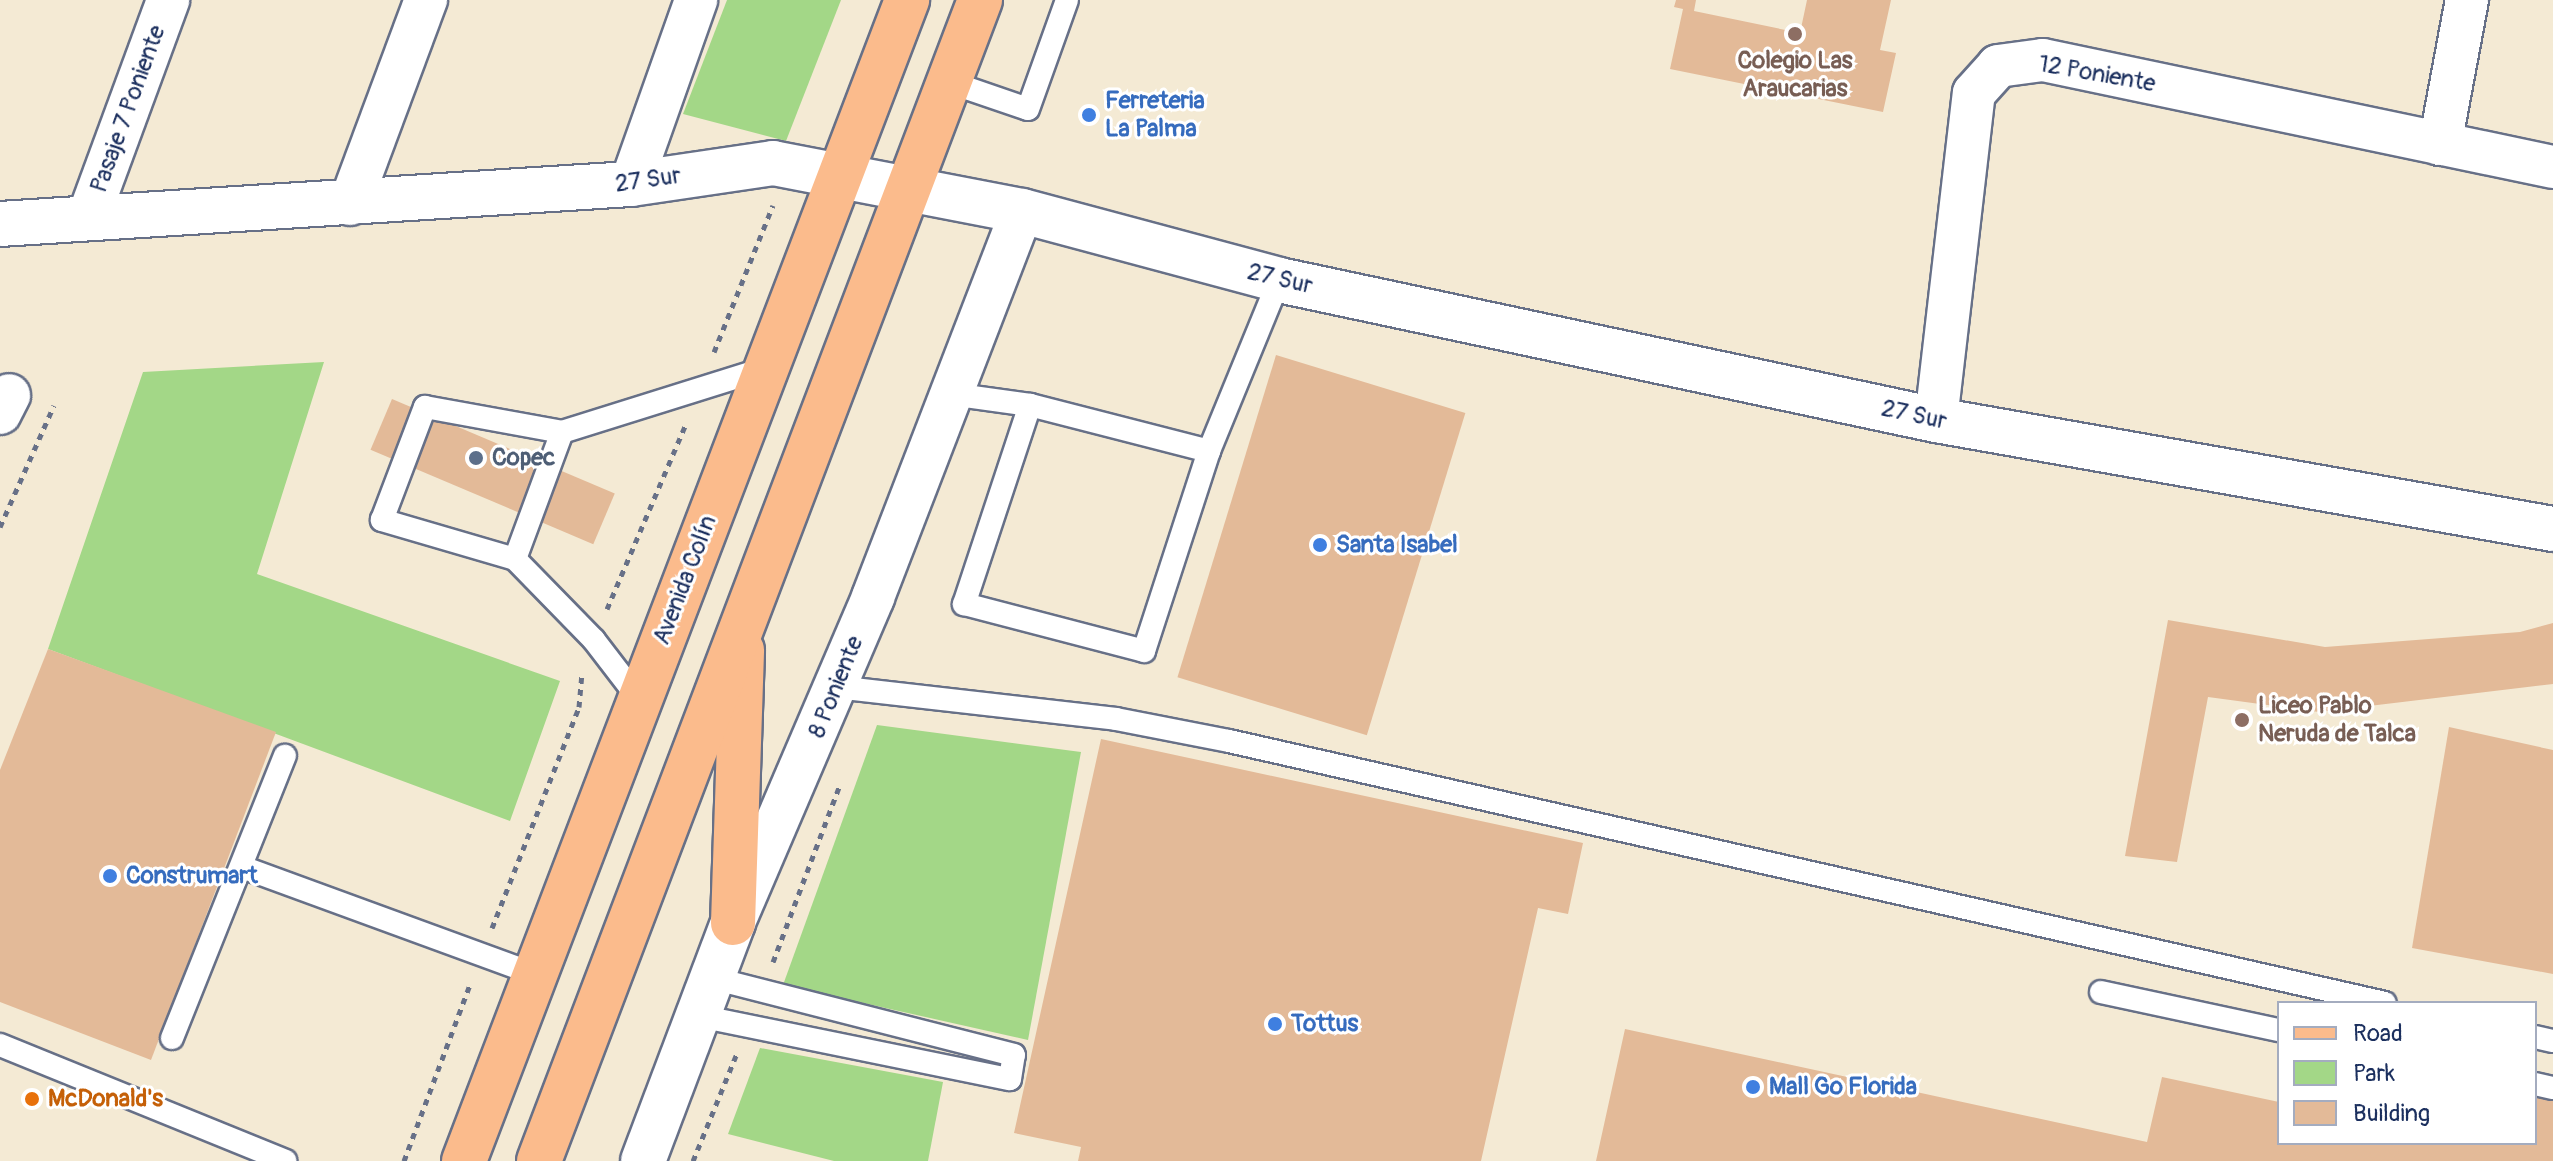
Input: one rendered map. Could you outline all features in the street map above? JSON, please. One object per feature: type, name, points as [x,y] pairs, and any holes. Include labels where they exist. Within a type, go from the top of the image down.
[{"type":"main road","name":"Avenida Colín","points":[[464,1161],[907,0]]},
{"type":"main road","points":[[539,1161],[980,0]]},
{"type":"main road","points":[[733,923],[743,621]]},
{"type":"street","name":"Pasaje 7 Poniente","points":[[88,218],[168,0]]},
{"type":"street","points":[[350,204],[426,0]]},
{"type":"street","points":[[631,184],[696,0]]},
{"type":"street","points":[[2440,144],[2467,0]]},
{"type":"street","name":"12 Poniente","points":[[1936,420],[1974,93],[1998,66],[2043,60],[2553,167]]},
{"type":"street","name":"27 Sur","points":[[0,224],[631,184],[773,163],[838,179],[1022,211],[1279,280],[1936,420],[2553,529]]},
{"type":"street","name":"8 Poniente","points":[[643,1161],[733,923],[836,687],[1022,211]]},
{"type":"lane","points":[[949,82],[1028,109],[1067,0]]},
{"type":"lane","points":[[1030,405],[964,604],[1144,651],[1209,451],[1279,280]]},
{"type":"lane","points":[[640,700],[594,640],[515,559],[382,520],[425,407],[562,432],[767,367]]},
{"type":"lane","points":[[951,394],[1030,405],[1209,451]]},
{"type":"lane","points":[[515,559],[562,432]]},
{"type":"lane","points":[[836,687],[1116,719],[1229,741],[2376,1001]]},
{"type":"lane","points":[[172,1038],[285,756]]},
{"type":"lane","points":[[242,867],[535,974]]},
{"type":"lane","points":[[2101,992],[2277,1030]]},
{"type":"lane","points":[[706,997],[1014,1055],[1010,1079],[706,997]]},
{"type":"lane","points":[[0,1045],[285,1161]]},
{"type":"path","points":[[0,527],[54,405]]},
{"type":"green space","points":[[727,0],[841,0],[786,141],[683,114]]},
{"type":"green space","points":[[324,362],[257,574],[560,681],[510,821],[48,649],[143,372]]},
{"type":"green space","points":[[877,725],[1081,752],[1028,1040],[783,985]]},
{"type":"green space","points":[[760,1048],[943,1082],[928,1161],[834,1161],[728,1134]]},
{"type":"building","name":"Colegio Las Araucarias","points":[[1676,0],[1696,0],[1694,11],[1800,33],[1807,0],[1891,0],[1880,50],[1896,53],[1883,112],[1670,69],[1683,9],[1674,7]]},
{"type":"building","name":"Santa Isabel","points":[[1276,355],[1465,413],[1367,735],[1177,677]]},
{"type":"building","points":[[392,399],[615,494],[593,544],[371,450]]},
{"type":"building","points":[[2168,620],[2325,647],[2520,632],[2553,623],[2553,684],[2319,712],[2208,697],[2177,862],[2125,856]]},
{"type":"building","name":"Construmart","points":[[48,649],[276,732],[151,1060],[0,1002],[0,770]]},
{"type":"building","points":[[2449,727],[2553,750],[2553,974],[2412,948]]},
{"type":"building","name":"Tottus","points":[[1101,739],[1583,843],[1568,914],[1538,908],[1481,1161],[1078,1161],[1081,1147],[1014,1133]]},
{"type":"building","name":"Mall Go Florida","points":[[1625,1029],[2147,1142],[2162,1077],[2277,1102],[2277,1145],[2537,1145],[2537,1097],[2553,1101],[2553,1161],[1596,1161]]},
{"type":"place","name":"Colegio Las Araucarias","points":[[1795,34]]},
{"type":"place","name":"Ferreteria La Palma","points":[[1089,115]]},
{"type":"place","name":"Copec","points":[[476,458]]},
{"type":"place","name":"Santa Isabel","points":[[1320,545]]},
{"type":"place","name":"Liceo Pablo Neruda de Talca","points":[[2242,720]]},
{"type":"place","name":"Construmart","points":[[110,876]]},
{"type":"place","name":"Tottus","points":[[1275,1024]]},
{"type":"place","name":"Mall Go Florida","points":[[1753,1087]]},
{"type":"place","name":"McDonald's","points":[[32,1099]]}]
